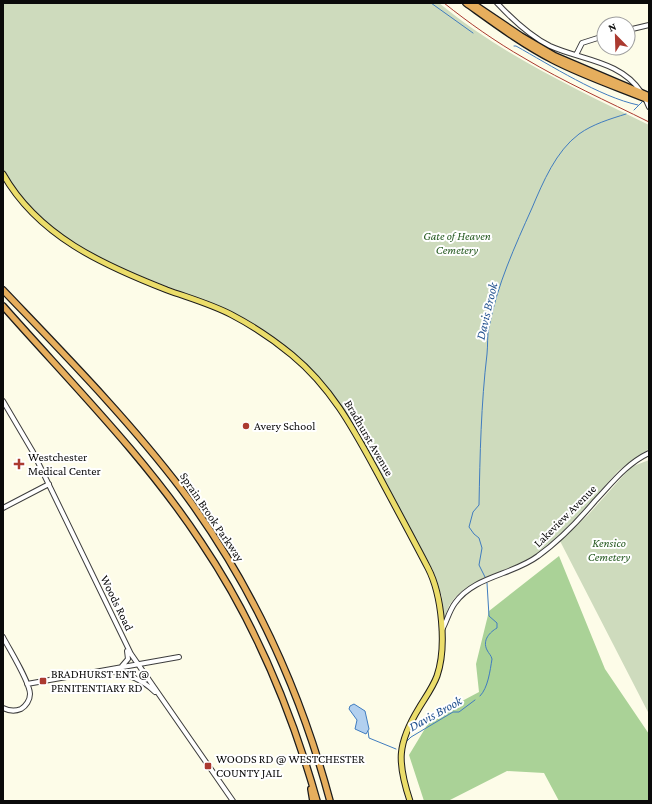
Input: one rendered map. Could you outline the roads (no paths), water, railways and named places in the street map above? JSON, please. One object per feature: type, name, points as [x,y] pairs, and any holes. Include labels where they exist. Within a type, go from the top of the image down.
[{"type":"highway","points":[[466,3],[529,46],[552,59],[646,97]]},
{"type":"highway","points":[[472,3],[521,36],[555,56],[646,97]]},
{"type":"highway","points":[[3,285],[14,301]]},
{"type":"highway","name":"Sprain Brook Parkway","points":[[3,290],[146,445],[182,491],[219,545],[254,606],[285,669],[311,736],[330,801]]},
{"type":"highway","name":"Sprain Brook Parkway","points":[[3,306],[147,469],[201,542],[235,597],[259,643],[285,702],[306,763],[317,801]]},
{"type":"highway","points":[[306,763],[313,801]]},
{"type":"main road","name":"Bradhurst Avenue","points":[[3,174],[28,210],[66,242],[137,277],[208,304],[239,319],[292,355],[319,381],[350,423],[428,568],[438,594],[441,633],[440,664],[437,676],[406,731],[402,742],[400,766],[410,801]]},
{"type":"street","points":[[497,3],[523,27],[540,40],[554,48],[624,74],[633,81],[646,97],[649,106]]},
{"type":"street","points":[[636,28],[649,25]]},
{"type":"street","points":[[576,55],[582,43],[596,39]]},
{"type":"street","name":"Woods Road","points":[[3,401],[27,441],[126,645],[162,700],[233,801]]},
{"type":"street","name":"Lakeview Avenue","points":[[441,633],[452,608],[465,591],[475,585],[519,567],[538,556],[578,520],[623,470],[649,453]]},
{"type":"street","points":[[3,508],[48,484]]},
{"type":"street","points":[[3,637],[27,684],[30,694],[29,700],[21,708],[14,711],[3,708]]},
{"type":"street","points":[[120,667],[126,663],[128,659],[126,645]]},
{"type":"street","points":[[27,684],[179,657]]},
{"type":"street","points":[[101,670],[116,672],[135,678],[151,689],[162,700]]},
{"type":"water","points":[[354,704],[365,711],[369,729],[366,734],[355,729],[357,720],[349,709],[350,706]]},
{"type":"waterway","points":[[431,3],[473,33]]},
{"type":"waterway","points":[[514,46],[592,88],[623,101],[638,105]]},
{"type":"waterway","name":"Davis Brook","points":[[634,110],[642,102]]},
{"type":"waterway","name":"Davis Brook","points":[[485,577],[479,565],[482,548],[479,538],[469,527],[473,512],[479,505],[482,411],[488,333],[492,311],[507,266],[519,237],[546,178],[557,158],[571,141],[584,130],[626,114]]},
{"type":"waterway","name":"Davis Brook","points":[[480,696],[487,684],[492,659],[485,643],[489,634],[497,628],[497,623],[489,616],[487,583]]},
{"type":"waterway","name":"Davis Brook","points":[[405,743],[411,737],[453,712],[459,712],[475,700]]},
{"type":"waterway","name":"Davis Brook","points":[[368,731],[369,738],[396,749]]},
{"type":"railway","points":[[444,3],[483,32],[539,67],[649,122]]},
{"type":"place","name":"Avery School","points":[[246,426]]},
{"type":"place","name":"Westchester Medical Center","points":[[19,464]]},
{"type":"place","name":"BRADHURST ENT @ PENITENTIARY RD","points":[[43,681]]},
{"type":"place","name":"WOODS RD @ WESTCHESTER COUNTY JAIL","points":[[208,766]]},
{"type":"park label","name":"Gate of Heaven Cemetery","points":[[457,243]]},
{"type":"park label","name":"Kensico Cemetery","points":[[609,550]]}]
